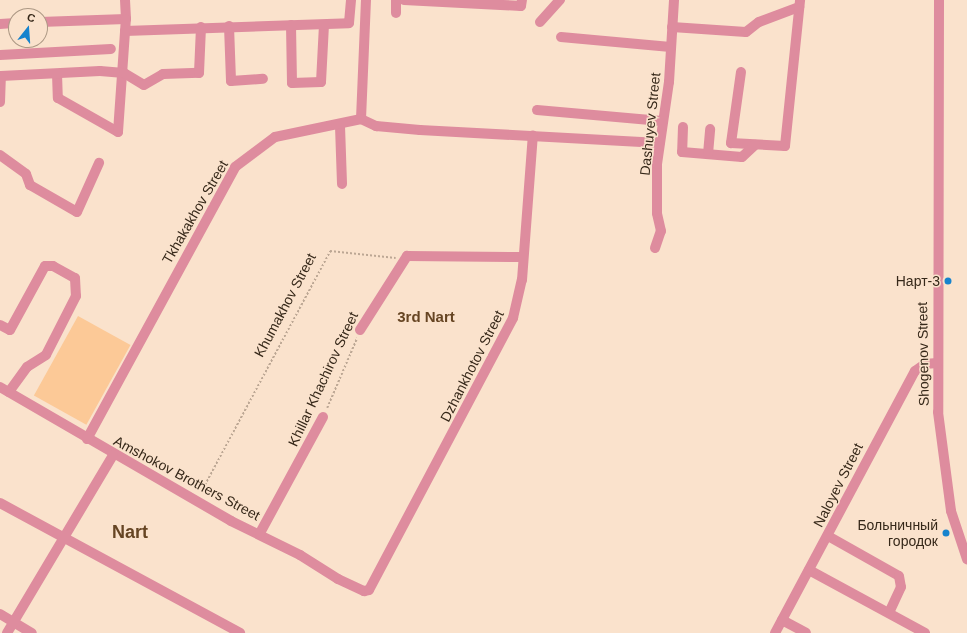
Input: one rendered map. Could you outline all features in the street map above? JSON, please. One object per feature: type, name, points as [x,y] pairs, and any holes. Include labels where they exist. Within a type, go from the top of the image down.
[{"type":"street","points":[[57,74],[58,98],[118,132],[124,73],[126,19],[125,0]]},
{"type":"street","points":[[125,31],[201,27],[324,25],[349,23],[351,0]]},
{"type":"street","points":[[366,0],[361,119],[376,126],[660,143]]},
{"type":"street","points":[[396,0],[396,13]]},
{"type":"street","points":[[404,0],[521,6],[522,0]]},
{"type":"street","points":[[540,22],[560,0]]},
{"type":"street","name":"Dashuyev Street","points":[[655,248],[661,231],[657,213],[660,143],[671,47],[674,0]]},
{"type":"street","name":"Shogenov Street","points":[[939,0],[937,363],[940,442],[967,559]]},
{"type":"street","points":[[672,27],[746,32],[759,22],[800,4],[785,146],[755,145],[731,142],[741,72]]},
{"type":"street","points":[[48,22],[126,19]]},
{"type":"street","points":[[291,25],[292,83],[321,82],[324,25]]},
{"type":"street","points":[[229,26],[231,81],[263,79]]},
{"type":"street","points":[[0,102],[1,76],[124,73],[144,85],[163,74],[199,73],[201,27]]},
{"type":"street","points":[[561,37],[671,47]]},
{"type":"street","points":[[0,55],[111,49]]},
{"type":"street","points":[[537,110],[662,121]]},
{"type":"street","name":"Tkhakakhov Street","points":[[87,439],[235,167],[275,138],[340,126],[361,119]]},
{"type":"street","points":[[340,126],[342,184]]},
{"type":"street","points":[[683,127],[682,152],[742,157],[755,145]]},
{"type":"street","points":[[708,154],[710,129]]},
{"type":"street","name":"Dzhankhotov Street","points":[[364,591],[373,584],[513,318],[523,257],[533,135]]},
{"type":"street","points":[[0,155],[26,174],[30,185],[77,212],[99,164]]},
{"type":"street","points":[[402,258],[523,257]]},
{"type":"street","name":"Khillar Khachirov Street","points":[[360,330],[402,258]]},
{"type":"street","points":[[0,325],[10,330],[45,266],[53,266],[75,278],[76,296],[46,354],[27,367],[5,389]]},
{"type":"street","name":"Naloyev Street","points":[[775,633],[915,371],[925,364],[937,363]]},
{"type":"street","name":"Amshokov Brothers Street","points":[[5,389],[114,455],[260,533],[364,591]]},
{"type":"street","name":"Khillar Khachirov Street","points":[[260,533],[323,417]]},
{"type":"street","points":[[7,633],[114,455]]},
{"type":"street","points":[[0,502],[63,539],[240,633]]},
{"type":"street","points":[[828,536],[899,576],[901,587],[890,611]]},
{"type":"street","points":[[809,570],[890,611],[924,633]]},
{"type":"street","points":[[0,614],[32,633]]},
{"type":"street","points":[[782,620],[806,633]]},
{"type":"path","name":"Khumakhov Street","points":[[196,500],[330,251],[402,258]]},
{"type":"path","name":"Khillar Khachirov Street","points":[[323,417],[360,330]]},
{"type":"shaded area","points":[[78,316],[130,345],[86,425],[34,396]]},
{"type":"place","name":"Нарт-3","points":[[948,281]]},
{"type":"place","name":"Больничный городок","points":[[946,533]]},
{"type":"district","name":"3rd Nart","points":[[426,317]]},
{"type":"district","name":"Nart","points":[[130,532]]}]
